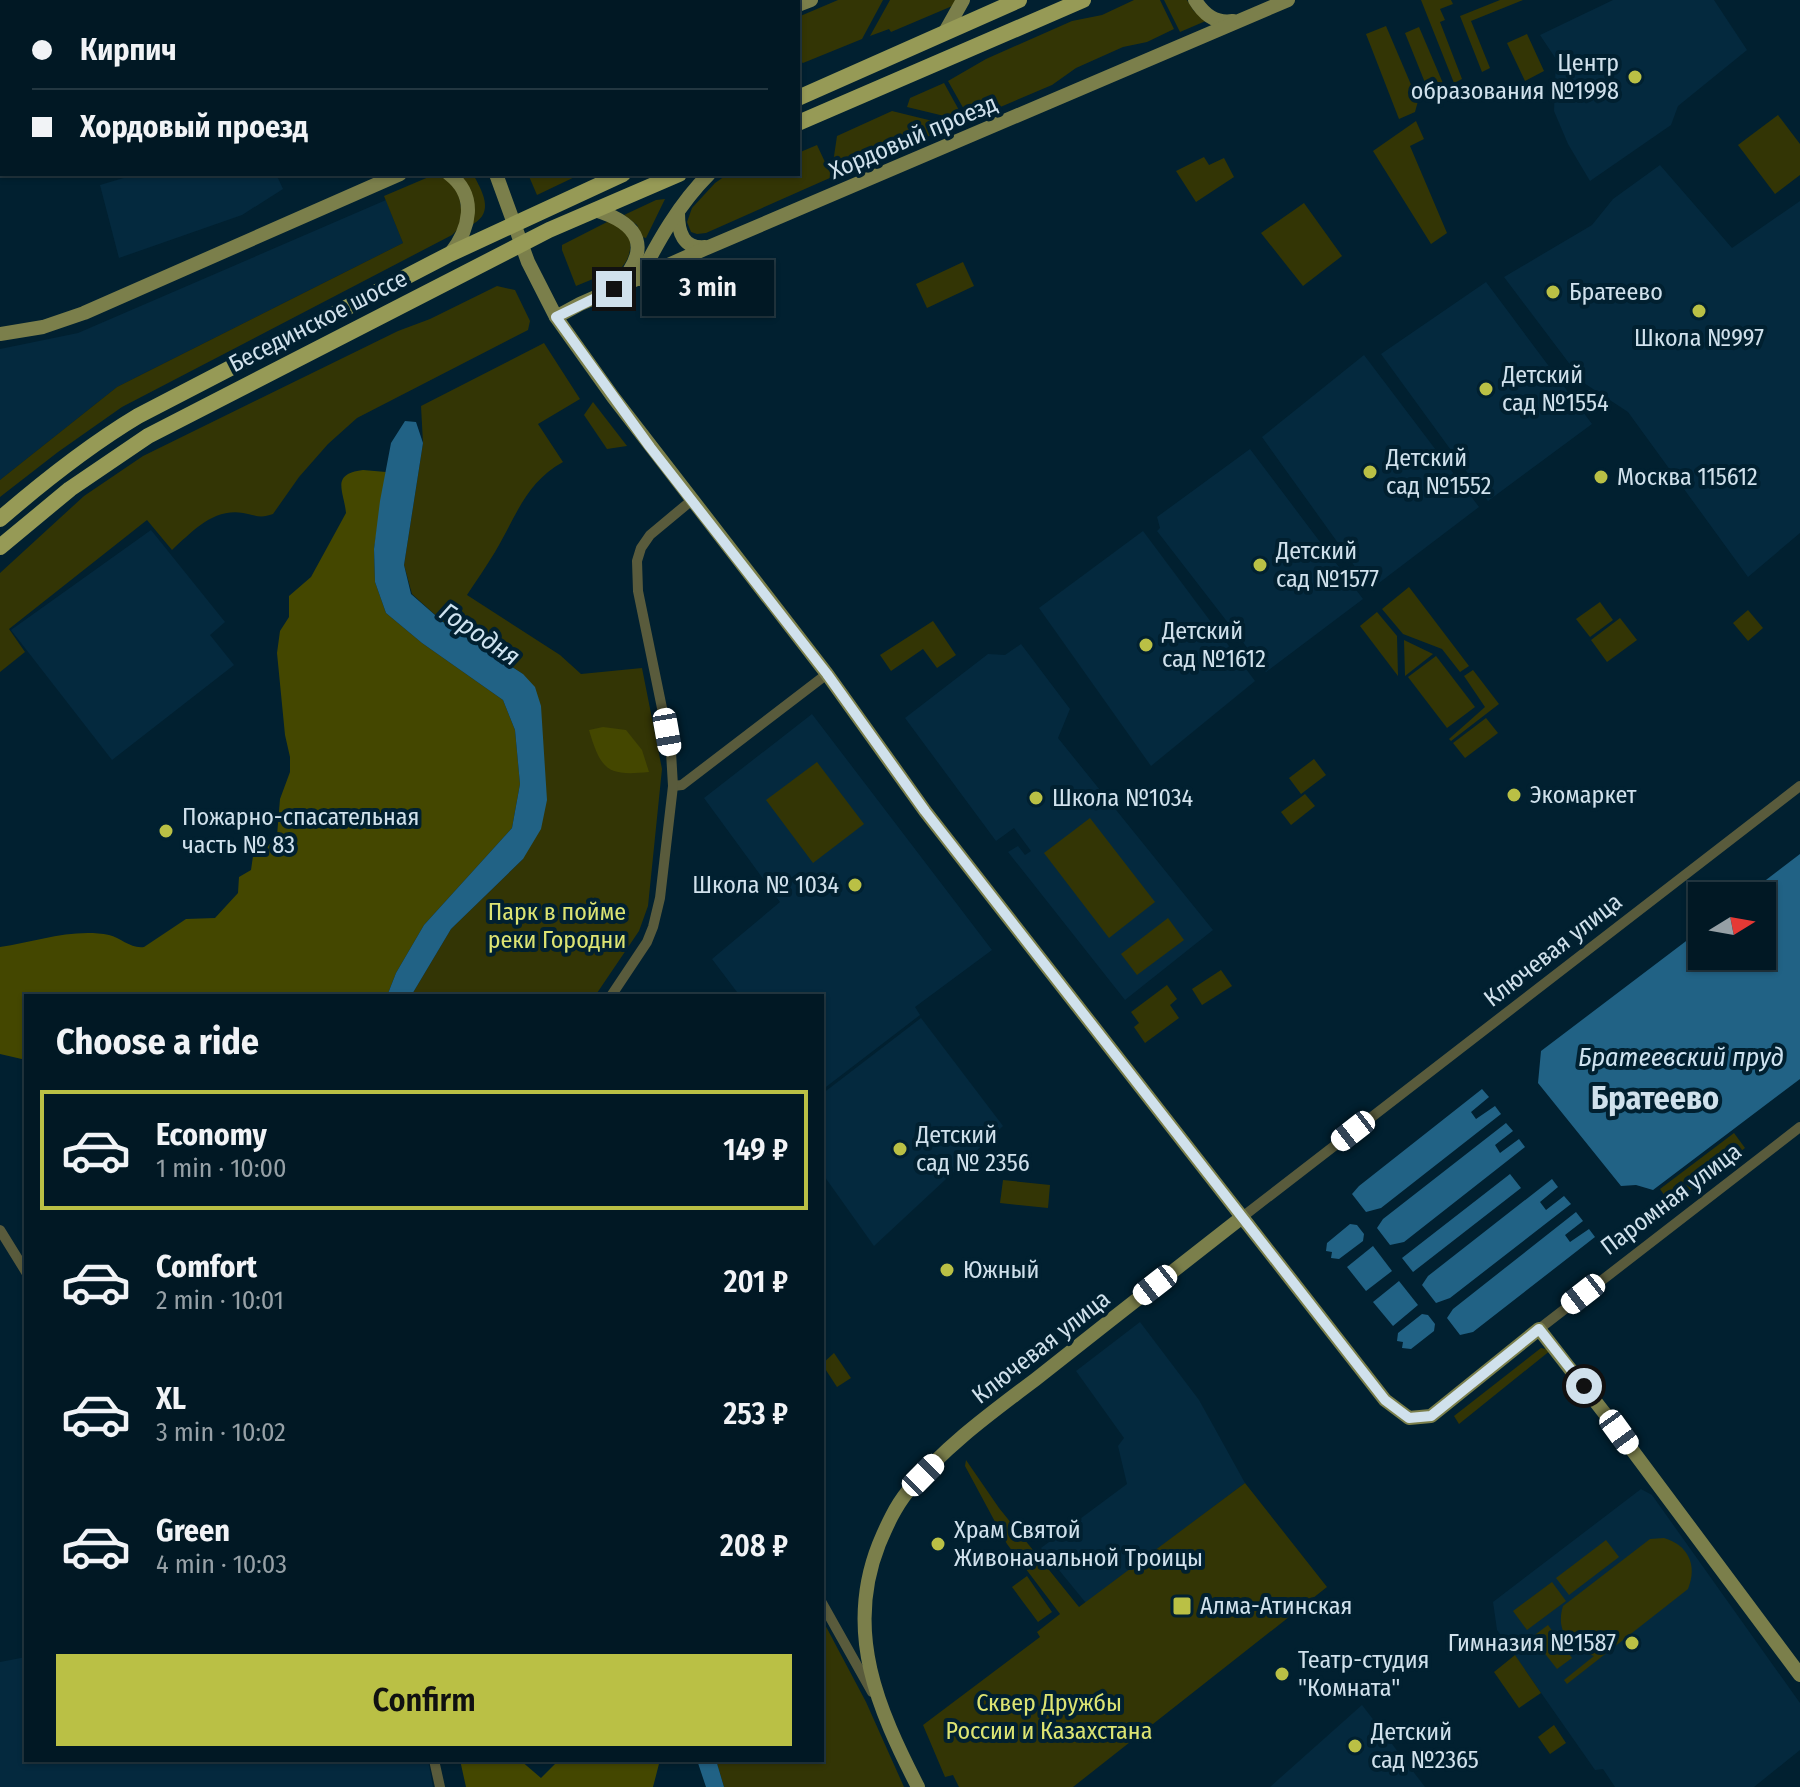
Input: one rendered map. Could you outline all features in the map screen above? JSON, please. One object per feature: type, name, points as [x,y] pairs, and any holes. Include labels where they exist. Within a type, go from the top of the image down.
[{"type":"main road","points":[[800,97],[1019,0]]},
{"type":"main road","points":[[800,122],[1083,0]]},
{"type":"main road","name":"Бесединское шоссе","points":[[0,519],[78,454],[138,416],[450,254],[619,176]]},
{"type":"main road","name":"Бесединское шоссе","points":[[0,547],[80,481],[148,436],[521,244],[674,176]]},
{"type":"street","points":[[945,32],[963,0]]},
{"type":"street","points":[[1195,0],[1208,16],[1220,21],[1246,18]]},
{"type":"street","name":"Хордовый проезд","points":[[556,317],[709,247],[1288,0]]},
{"type":"street","points":[[0,334],[43,327],[84,313],[395,176]]},
{"type":"street","points":[[450,254],[464,233],[470,214],[460,185],[451,176]]},
{"type":"street","points":[[497,176],[512,224],[556,317],[613,397],[827,674],[925,811],[1241,1218]]},
{"type":"street","points":[[639,279],[684,201],[707,176]]},
{"type":"street","points":[[595,210],[625,221],[635,235],[637,254],[626,276],[614,289]]},
{"type":"street","points":[[678,213],[678,228],[687,244],[695,248],[709,247]]},
{"type":"street","points":[[612,994],[647,942],[653,927],[660,898],[673,786],[671,752],[638,591],[637,561],[650,535],[692,500]]},
{"type":"street","points":[[673,786],[682,785],[827,674]]},
{"type":"street","name":"Ключевая улица","points":[[918,1787],[880,1708],[866,1653],[864,1613],[877,1549],[891,1516],[908,1491],[958,1441],[1800,786]]},
{"type":"street","name":"Паромная улица","points":[[1241,1218],[1385,1400],[1402,1415],[1416,1419],[1438,1413],[1539,1329],[1800,1127]]},
{"type":"street","points":[[0,1230],[24,1269]]},
{"type":"street","points":[[1539,1329],[1800,1675]]},
{"type":"street","points":[[824,1606],[880,1708]]},
{"type":"street","points":[[434,1762],[440,1787]]},
{"type":"shaded area","name":"Центр образования №1998","points":[[1613,0],[1714,0],[1747,50],[1678,106],[1671,125],[1590,181],[1568,144],[1554,111],[1556,59],[1540,35]]},
{"type":"shaded area","points":[[1660,165],[1732,248],[1800,201],[1800,533],[1748,577],[1628,412],[1584,383],[1504,277],[1592,225],[1613,199]]},
{"type":"shaded area","points":[[130,176],[277,176],[283,189],[242,215],[119,258],[100,185]]},
{"type":"shaded area","points":[[386,200],[403,243],[117,387],[0,480],[0,349],[78,333]]},
{"type":"shaded area","name":"Детский сад №1554","points":[[1486,282],[1592,424],[1488,501],[1381,354]]},
{"type":"shaded area","name":"Детский сад №1552","points":[[1364,355],[1479,507],[1371,589],[1262,437]]},
{"type":"shaded area","name":"Детский сад №1577","points":[[1250,449],[1363,599],[1266,672],[1157,531],[1160,528],[1157,517]]},
{"type":"shaded area","points":[[353,472],[386,472],[374,549],[375,582],[386,613],[422,643],[503,700],[515,730],[520,784],[512,828],[424,925],[396,973],[388,994],[24,994],[24,1060],[0,1054],[0,947],[54,936],[95,933],[144,947],[186,919],[215,918],[238,893],[239,877],[251,870],[253,856],[277,836],[280,799],[290,772],[277,653],[280,631],[289,617],[289,596],[311,577],[346,513],[341,485],[346,475]]},
{"type":"shaded area","points":[[151,530],[225,622],[210,635],[234,665],[112,760],[11,630]]},
{"type":"shaded area","name":"Детский сад №1612","points":[[1143,531],[1255,681],[1151,766],[1039,608]]},
{"type":"shaded area","name":"Школа №1034","points":[[1021,644],[1070,709],[1058,738],[1213,930],[1125,1000],[1008,852],[1018,846],[1025,855],[1031,851],[1014,828],[996,841],[905,718],[988,654],[1005,655]]},
{"type":"shaded area","name":"Школа № 1034","points":[[812,714],[992,950],[915,1007],[920,1015],[824,1088],[824,994],[738,994],[712,959],[780,902],[704,798]]},
{"type":"shaded area","points":[[603,727],[626,730],[642,750],[649,772],[624,773],[608,768],[598,754],[589,730]]},
{"type":"shaded area","name":"Детский сад № 2356","points":[[921,1018],[1003,1126],[874,1246],[824,1176],[824,1092]]},
{"type":"shaded area","points":[[1140,1322],[1199,1400],[1245,1483],[1086,1603],[1041,1548],[1127,1484],[1118,1446],[1124,1438],[1076,1371]]},
{"type":"shaded area","name":"Гимназия №1587","points":[[1641,1489],[1652,1495],[1800,1703],[1800,1750],[1754,1787],[1615,1787],[1603,1769],[1595,1770],[1497,1630],[1493,1602]]},
{"type":"shaded area","points":[[24,1657],[24,1762],[428,1762],[433,1787],[0,1787],[0,1662]]},
{"type":"shaded area","name":"Детский сад №2365","points":[[1362,1705],[1425,1787],[1270,1787]]},
{"type":"shaded area","points":[[460,1762],[522,1762],[541,1778],[557,1762],[659,1762],[653,1787],[466,1787]]},
{"type":"green space","points":[[838,0],[883,0],[862,39],[803,63],[800,61],[800,16]]},
{"type":"green space","points":[[890,0],[958,0],[957,4],[891,32],[889,29],[870,36]]},
{"type":"green space","points":[[1134,0],[1160,0],[1174,29],[1147,42],[1123,47],[1076,68],[1052,85],[970,120],[948,81],[986,59],[1072,21],[1102,15]]},
{"type":"green space","points":[[1164,0],[1187,0],[1194,11],[1208,20],[1180,32]]},
{"type":"green space","points":[[1421,0],[1451,0],[1453,4],[1440,9],[1445,20],[1440,22],[1462,79],[1454,83]]},
{"type":"green space","points":[[1500,0],[1523,0],[1471,21],[1490,68],[1482,72],[1460,16]]},
{"type":"green space","points":[[1386,26],[1418,101],[1415,112],[1399,119],[1366,34]]},
{"type":"green space","points":[[1419,27],[1445,88],[1430,95],[1405,33]]},
{"type":"green space","points":[[1527,34],[1544,71],[1525,81],[1507,43]]},
{"type":"green space","points":[[944,83],[965,121],[907,107],[910,98]]},
{"type":"green space","points":[[892,111],[953,126],[838,174],[833,163],[837,136]]},
{"type":"green space","points":[[1778,115],[1800,144],[1800,175],[1775,194],[1738,145]]},
{"type":"green space","points":[[1416,121],[1424,139],[1410,146],[1447,233],[1431,244],[1373,151]]},
{"type":"green space","points":[[817,145],[832,177],[706,233],[691,232],[687,222],[692,208],[715,183],[725,176],[800,176],[800,152]]},
{"type":"green space","points":[[1204,157],[1209,165],[1224,158],[1234,177],[1196,202],[1176,171]]},
{"type":"green space","points":[[431,176],[448,180],[457,192],[462,225],[452,235],[122,407],[0,497],[0,480],[117,387],[403,243],[384,196]]},
{"type":"green space","points":[[459,176],[474,176],[483,194],[484,214],[473,224],[473,200]]},
{"type":"green space","points":[[529,176],[577,176],[537,195]]},
{"type":"green space","points":[[665,199],[646,238],[642,237],[637,225],[624,215]]},
{"type":"green space","points":[[1304,203],[1342,256],[1303,286],[1261,233]]},
{"type":"green space","points":[[611,220],[630,237],[627,260],[622,267],[576,286],[562,245]]},
{"type":"green space","points":[[963,262],[974,286],[927,308],[916,284]]},
{"type":"green space","points":[[497,286],[515,290],[530,321],[528,330],[357,418],[328,444],[299,477],[273,514],[222,514],[204,523],[172,550],[147,520],[9,629],[25,652],[0,672],[0,573],[84,496],[143,456]]},
{"type":"green space","name":"Парк в пойме реки Городни","points":[[544,343],[580,399],[538,424],[563,462],[530,490],[467,595],[560,655],[581,674],[642,668],[662,769],[648,906],[639,931],[596,994],[412,994],[451,929],[523,859],[523,674],[443,622],[412,594],[404,565],[423,443],[421,406]]},
{"type":"green space","points":[[593,402],[627,446],[607,449],[584,415]]},
{"type":"green space","points":[[1409,587],[1469,666],[1460,672],[1442,649],[1403,634],[1382,609]]},
{"type":"green space","points":[[1600,602],[1613,620],[1590,637],[1576,619]]},
{"type":"green space","points":[[1748,610],[1763,628],[1748,641],[1733,623]]},
{"type":"green space","points":[[1377,612],[1397,636],[1398,676],[1360,626]]},
{"type":"green space","points":[[1620,618],[1637,640],[1607,662],[1591,640]]},
{"type":"green space","points":[[933,621],[956,655],[937,668],[923,649],[891,671],[880,655]]},
{"type":"green space","points":[[1404,640],[1433,654],[1405,676]]},
{"type":"green space","points":[[1436,656],[1475,707],[1447,728],[1408,677]]},
{"type":"green space","points":[[1473,670],[1499,704],[1451,741],[1449,739],[1485,707],[1464,676]]},
{"type":"green space","points":[[1486,718],[1498,733],[1465,758],[1453,743]]},
{"type":"green space","points":[[1314,759],[1326,775],[1301,794],[1289,778]]},
{"type":"green space","points":[[817,762],[864,824],[813,863],[766,800]]},
{"type":"green space","points":[[1305,794],[1315,806],[1291,825],[1281,812]]},
{"type":"green space","points":[[1090,818],[1155,902],[1109,938],[1044,853]]},
{"type":"green space","points":[[1168,918],[1184,940],[1137,975],[1121,954]]},
{"type":"green space","points":[[1221,970],[1232,986],[1202,1005],[1192,989]]},
{"type":"green space","points":[[1167,985],[1177,999],[1170,1005],[1179,1018],[1145,1043],[1134,1027],[1139,1023],[1131,1012]]},
{"type":"green space","points":[[1734,1133],[1745,1148],[1671,1205],[1660,1189]]},
{"type":"green space","points":[[1003,1180],[1050,1185],[1048,1208],[1000,1203]]},
{"type":"green space","points":[[1541,1348],[1551,1350],[1459,1424],[1454,1416]]},
{"type":"green space","points":[[834,1353],[851,1378],[837,1387],[824,1362]]},
{"type":"green space","name":"Сквер Дружбы России и Казахстана","points":[[966,1460],[999,1508],[1079,1607],[1245,1483],[1327,1587],[1073,1787],[959,1787],[953,1775],[945,1777],[923,1725],[1040,1637],[1037,1632],[1060,1614],[1007,1544],[965,1466]]},
{"type":"green space","points":[[1664,1538],[1679,1546],[1689,1557],[1692,1572],[1688,1589],[1567,1684],[1564,1680],[1594,1656],[1578,1649],[1566,1638],[1561,1623],[1563,1606],[1650,1539]]},
{"type":"green space","points":[[1606,1540],[1619,1557],[1569,1595],[1556,1578]]},
{"type":"green space","points":[[1027,1576],[1052,1612],[1038,1622],[1012,1587]]},
{"type":"green space","points":[[1552,1582],[1566,1601],[1527,1630],[1513,1611]]},
{"type":"green space","points":[[824,1623],[866,1702],[904,1787],[724,1787],[717,1762],[824,1762]]},
{"type":"green space","points":[[1548,1625],[1572,1658],[1557,1669],[1532,1637]]},
{"type":"green space","points":[[1515,1655],[1541,1693],[1519,1708],[1494,1672]]},
{"type":"green space","points":[[1554,1725],[1566,1743],[1550,1754],[1538,1737]]},
{"type":"water","points":[[405,421],[416,422],[423,443],[404,565],[411,594],[443,622],[523,674],[535,687],[541,706],[547,800],[541,829],[523,859],[451,929],[412,994],[388,994],[396,973],[424,925],[512,828],[520,784],[515,730],[503,700],[422,643],[386,613],[375,582],[374,549],[391,443]]},
{"type":"water","name":"Братеевский пруд","points":[[1800,854],[1800,1079],[1653,1190],[1636,1185],[1621,1186],[1538,1083],[1541,1051],[1688,940],[1688,970],[1776,970],[1776,882],[1763,882]]},
{"type":"water","points":[[1482,1089],[1489,1097],[1471,1112],[1476,1119],[1495,1106],[1501,1114],[1381,1208],[1366,1212],[1352,1194],[1359,1186]]},
{"type":"water","points":[[1506,1123],[1513,1131],[1495,1145],[1500,1153],[1519,1139],[1525,1147],[1404,1242],[1390,1245],[1377,1228],[1383,1219]]},
{"type":"water","points":[[1510,1174],[1521,1188],[1413,1272],[1402,1258]]},
{"type":"water","points":[[1552,1179],[1558,1187],[1540,1202],[1546,1210],[1564,1196],[1571,1204],[1450,1298],[1436,1303],[1422,1285],[1428,1276]]},
{"type":"water","points":[[1576,1212],[1583,1221],[1565,1235],[1570,1242],[1589,1229],[1595,1237],[1473,1332],[1460,1335],[1447,1318],[1453,1309]]},
{"type":"water","points":[[1350,1224],[1357,1225],[1364,1234],[1363,1241],[1339,1259],[1331,1258],[1332,1252],[1326,1251],[1327,1243]]},
{"type":"water","points":[[1373,1246],[1392,1271],[1366,1291],[1347,1267]]},
{"type":"water","points":[[1399,1281],[1418,1305],[1393,1326],[1373,1302]]},
{"type":"water","points":[[1422,1314],[1428,1315],[1435,1324],[1434,1331],[1411,1349],[1402,1348],[1403,1342],[1397,1341],[1398,1333]]},
{"type":"water","points":[[698,1762],[717,1762],[724,1787],[706,1787]]},
{"type":"place","name":"Центр образования №1998","points":[[1635,77]]},
{"type":"place","name":"Братеево","points":[[1553,292]]},
{"type":"place","name":"Школа №997","points":[[1699,311]]},
{"type":"place","name":"Детский сад №1554","points":[[1486,389]]},
{"type":"place","name":"Детский сад №1552","points":[[1370,472]]},
{"type":"place","name":"Москва 115612","points":[[1601,477]]},
{"type":"place","name":"Детский сад №1577","points":[[1260,565]]},
{"type":"place","name":"Детский сад №1612","points":[[1146,645]]},
{"type":"place","name":"Экомаркет","points":[[1514,795]]},
{"type":"place","name":"Школа №1034","points":[[1036,798]]},
{"type":"place","name":"Пожарно-спасательная часть № 83","points":[[166,831]]},
{"type":"place","name":"Школа № 1034","points":[[855,885]]},
{"type":"place","name":"Детский сад № 2356","points":[[900,1149]]},
{"type":"place","name":"Южный","points":[[947,1270]]},
{"type":"place","name":"Храм Святой Живоначальной Троицы","points":[[938,1544]]},
{"type":"place","name":"Алма-Атинская","points":[[1182,1606]]},
{"type":"place","name":"Гимназия №1587","points":[[1632,1643]]},
{"type":"place","name":"Театр-студия \"Комната\"","points":[[1282,1674]]},
{"type":"place","name":"Детский сад №2365","points":[[1355,1746]]},
{"type":"district","name":"Братеево","points":[[1655,1098]]},
{"type":"route","points":[[614,289],[556,317],[650,447],[827,674],[925,811],[1385,1400],[1409,1418],[1424,1418],[1438,1413],[1539,1329],[1584,1386]]},
{"type":"water label","name":"Городня","points":[[480,634]]}]
